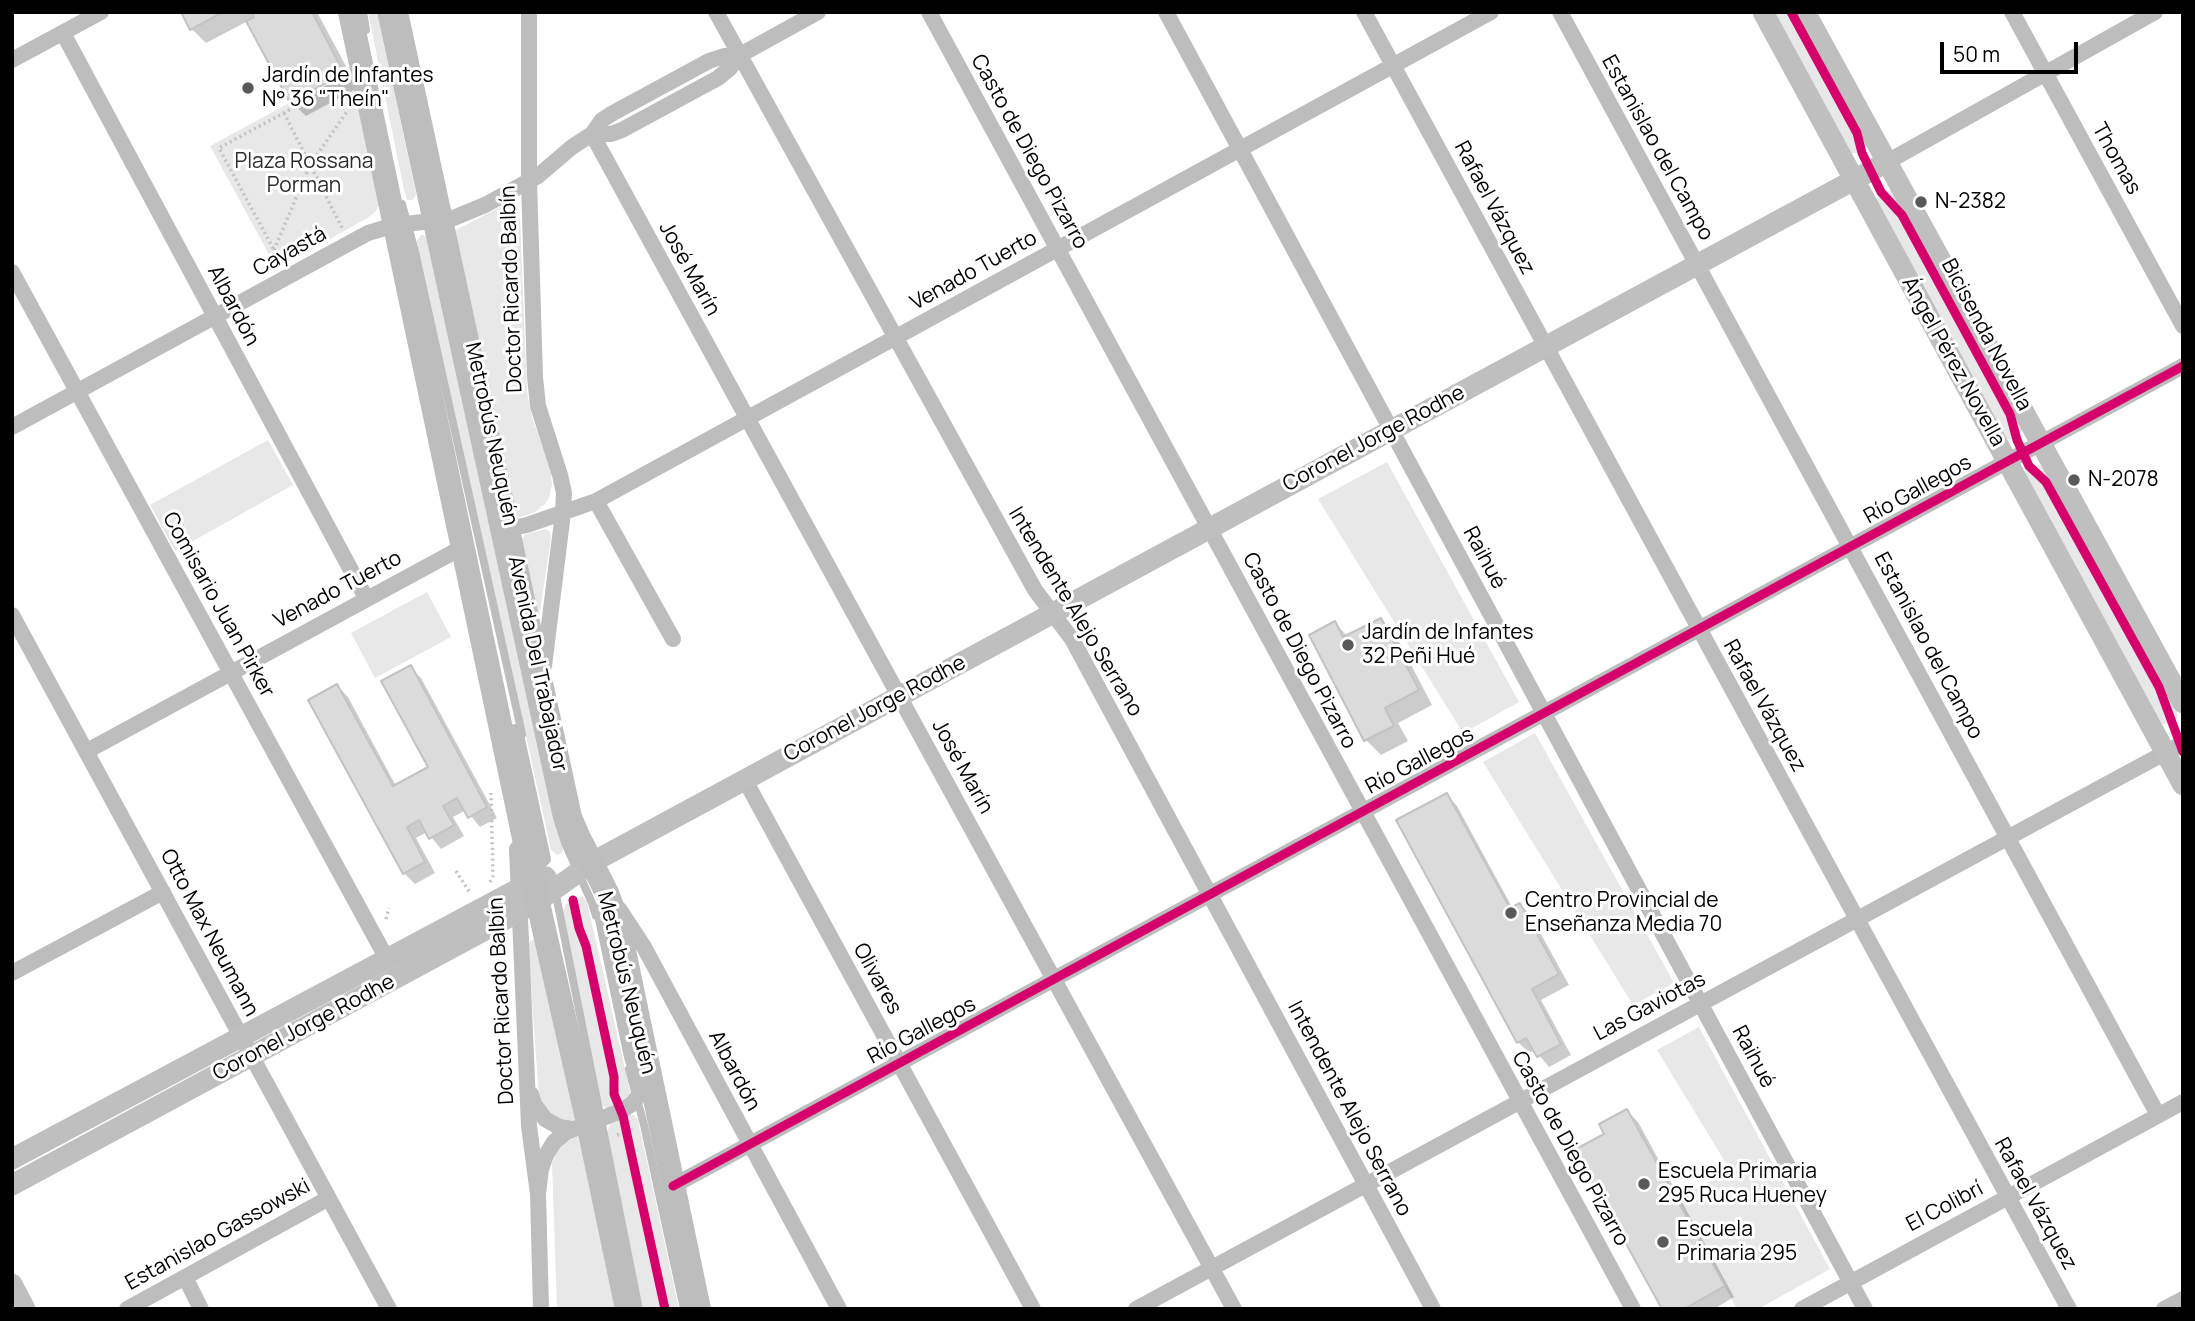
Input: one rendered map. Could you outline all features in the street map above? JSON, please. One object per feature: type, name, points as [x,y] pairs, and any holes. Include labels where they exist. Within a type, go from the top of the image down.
[{"type":"main road","points":[[350,12],[401,224],[463,547],[627,1309]]},
{"type":"main road","name":"Avenida Del Trabajador","points":[[396,12],[433,221],[508,530],[570,817],[582,867],[622,937],[699,1309]]},
{"type":"main road","name":"Ángel Pérez Novella","points":[[1763,12],[2007,462],[2174,748],[2183,785]]},
{"type":"main road","name":"Ángel Pérez Novella","points":[[1805,12],[2183,703]]},
{"type":"main road","name":"Coronel Jorge Rodhe","points":[[12,1185],[252,1056],[536,891],[1887,162]]},
{"type":"main road","name":"Coronel Jorge Rodhe","points":[[12,1159],[387,959],[536,891]]},
{"type":"main road","points":[[12,1284],[26,1309]]},
{"type":"street","points":[[12,60],[101,12]]},
{"type":"street","name":"Doctor Ricardo Balbín","points":[[529,12],[528,182],[536,390],[562,484],[563,513],[541,684]]},
{"type":"street","name":"Intendente Alejo Serrano","points":[[716,12],[1035,590],[1072,639],[1433,1309]]},
{"type":"street","name":"Cayastá","points":[[12,427],[368,233],[401,224],[433,221],[471,212],[528,182],[592,134],[606,135],[617,132],[682,97],[725,73],[740,55],[818,12]]},
{"type":"street","name":"Casto de Diego Pizarro","points":[[929,12],[1633,1309]]},
{"type":"street","name":"Raihué","points":[[1166,12],[1865,1309]]},
{"type":"street","name":"Rafael Vázquez","points":[[1364,12],[2069,1309]]},
{"type":"street","name":"Venado Tuerto","points":[[508,530],[596,501],[1491,12]]},
{"type":"street","name":"Estanislao del Campo","points":[[1560,12],[2158,1115]]},
{"type":"street","name":"Thomas","points":[[2012,12],[2183,327]]},
{"type":"street","name":"Coronel Jorge Rodhe","points":[[1887,162],[2155,12]]},
{"type":"street","name":"Albardón","points":[[63,33],[366,598]]},
{"type":"street","name":"José Marín","points":[[592,134],[1234,1309]]},
{"type":"street","name":"Comisario Juan Pirker","points":[[12,272],[387,959]]},
{"type":"street","name":"Río Gallegos","points":[[673,1186],[2183,366]]},
{"type":"street","points":[[596,501],[673,639]]},
{"type":"street","name":"Venado Tuerto","points":[[87,751],[463,547]]},
{"type":"street","name":"Otto Max Neumann","points":[[12,615],[390,1309]]},
{"type":"street","points":[[517,730],[545,859],[541,863],[537,861],[510,732],[517,730]]},
{"type":"street","name":"Las Gaviotas","points":[[1136,1309],[2174,748]]},
{"type":"street","name":"Olivares","points":[[745,780],[1033,1309]]},
{"type":"street","name":"Doctor Ricardo Balbín","points":[[536,891],[527,1074],[530,1140],[538,1194],[541,1309]]},
{"type":"street","points":[[15,965],[163,892]]},
{"type":"street","points":[[603,901],[602,906],[606,909],[642,1084],[629,1056],[603,901]]},
{"type":"street","name":"Albardón","points":[[603,901],[644,947],[839,1309]]},
{"type":"street","points":[[637,1100],[646,1087],[649,1068]]},
{"type":"street","points":[[527,1074],[534,1104],[545,1119],[559,1128],[587,1124]]},
{"type":"street","name":"Doctor Ricardo Balbín","points":[[538,1194],[546,1155],[560,1136],[621,1111],[637,1100]]},
{"type":"street","name":"El Colibrí","points":[[1802,1309],[2183,1102]]},
{"type":"street","name":"Estanislao Gassowski","points":[[127,1309],[329,1198]]},
{"type":"street","points":[[185,1277],[201,1309]]},
{"type":"street","points":[[2164,1309],[2183,1298]]},
{"type":"lane","points":[[363,12],[368,40]]},
{"type":"lane","name":"Metrobús Neuquén","points":[[382,12],[433,221],[557,818],[582,867],[596,913],[684,1309]]},
{"type":"lane","name":"Metrobús Neuquén","points":[[401,197],[401,224],[536,891]]},
{"type":"lane","points":[[587,1124],[639,1309]]},
{"type":"path","points":[[281,263],[219,148],[351,77]]},
{"type":"path","points":[[274,250],[310,165],[348,111]]},
{"type":"path","points":[[284,113],[342,228]]},
{"type":"path","points":[[332,233],[351,223]]},
{"type":"path","points":[[276,266],[291,257]]},
{"type":"path","points":[[487,886],[493,876],[491,793]]},
{"type":"path","points":[[493,862],[502,863]]},
{"type":"path","points":[[456,871],[471,896],[476,894]]},
{"type":"path","points":[[385,925],[389,908]]},
{"type":"path","points":[[621,1111],[630,1146]]},
{"type":"path","points":[[608,1138],[640,1126]]},
{"type":"green space","points":[[368,12],[377,12],[416,193],[412,200],[407,200],[404,190]]},
{"type":"green space","points":[[1771,12],[1798,12],[1868,143],[1862,153],[1850,153]]},
{"type":"green space","name":"Plaza Rossana Porman","points":[[352,69],[379,205],[369,217],[277,269],[210,146]]},
{"type":"green space","points":[[1884,191],[1891,191],[2023,430],[2017,440],[2005,439],[1876,199]]},
{"type":"green space","points":[[506,204],[515,208],[520,219],[527,392],[532,418],[550,466],[552,484],[545,504],[535,512],[520,517],[516,516],[454,231]]},
{"type":"green space","points":[[421,235],[427,238],[557,832],[563,849],[562,853],[557,855],[551,850],[417,241]]},
{"type":"green space","points":[[268,440],[293,485],[175,551],[150,505]]},
{"type":"green space","points":[[1387,462],[1519,702],[1463,733],[1318,499]]},
{"type":"green space","points":[[2032,464],[2043,466],[2178,710],[2177,718],[2172,724],[2161,724],[2024,476],[2026,468]]},
{"type":"green space","points":[[546,529],[551,538],[537,631],[521,539],[526,534]]},
{"type":"green space","points":[[427,592],[451,637],[375,678],[351,633]]},
{"type":"green space","points":[[1535,733],[1674,983],[1633,1005],[1483,762]]},
{"type":"green space","points":[[583,897],[587,902],[631,1095],[607,1109],[602,1105],[563,911],[566,904]]},
{"type":"green space","points":[[535,939],[576,1118],[571,1122],[557,1121],[543,1106],[539,1097],[528,946],[530,941]]},
{"type":"green space","points":[[1699,1027],[1830,1269],[1758,1309],[1737,1309],[1677,1199],[1730,1170],[1657,1050]]},
{"type":"green space","points":[[628,1115],[634,1115],[638,1120],[679,1309],[643,1309],[607,1132],[610,1124]]},
{"type":"green space","points":[[577,1135],[582,1138],[619,1309],[557,1309],[552,1163],[560,1145]]},
{"type":"building","points":[[181,12],[223,12],[190,30]]},
{"type":"building","points":[[252,12],[312,12],[344,73],[290,103],[246,21],[254,17]]},
{"type":"building","points":[[1381,618],[1419,690],[1385,708],[1394,726],[1364,741],[1309,635],[1335,621],[1343,637]]},
{"type":"building","points":[[411,665],[487,807],[468,818],[457,798],[443,806],[454,825],[429,839],[419,820],[407,827],[425,862],[403,874],[308,700],[337,684],[393,786],[428,767],[381,681]]},
{"type":"building","points":[[1447,793],[1510,908],[1520,903],[1559,974],[1532,989],[1561,1044],[1537,1057],[1526,1038],[1517,1043],[1396,820]]},
{"type":"building","name":"Escuela Primaria 295","points":[[1627,1109],[1725,1286],[1684,1309],[1662,1309],[1574,1150],[1604,1134],[1599,1124]]},
{"type":"cycle path","name":"Bicisenda Novella","points":[[1791,12],[1857,133],[1862,153],[1881,192],[1902,215],[2010,414],[2017,440],[2029,466],[2046,482],[2159,687],[2183,752]]},
{"type":"cycle path","points":[[673,1186],[2183,366]]},
{"type":"cycle path","points":[[573,900],[586,946],[614,1077],[614,1094],[623,1116],[665,1309]]},
{"type":"place","name":"Jardín de Infantes N° 36 \"Theín\"","points":[[248,88]]},
{"type":"place","name":"N-2382","points":[[1921,202]]},
{"type":"place","name":"N-2078","points":[[2074,480]]},
{"type":"place","name":"Jardín de Infantes 32 Peñi Hué","points":[[1348,645]]},
{"type":"place","name":"Centro Provincial de Enseñanza Media 70","points":[[1511,913]]},
{"type":"place","name":"Escuela Primaria 295 Ruca Hueney","points":[[1644,1184]]},
{"type":"place","name":"Escuela Primaria 295","points":[[1663,1242]]}]
